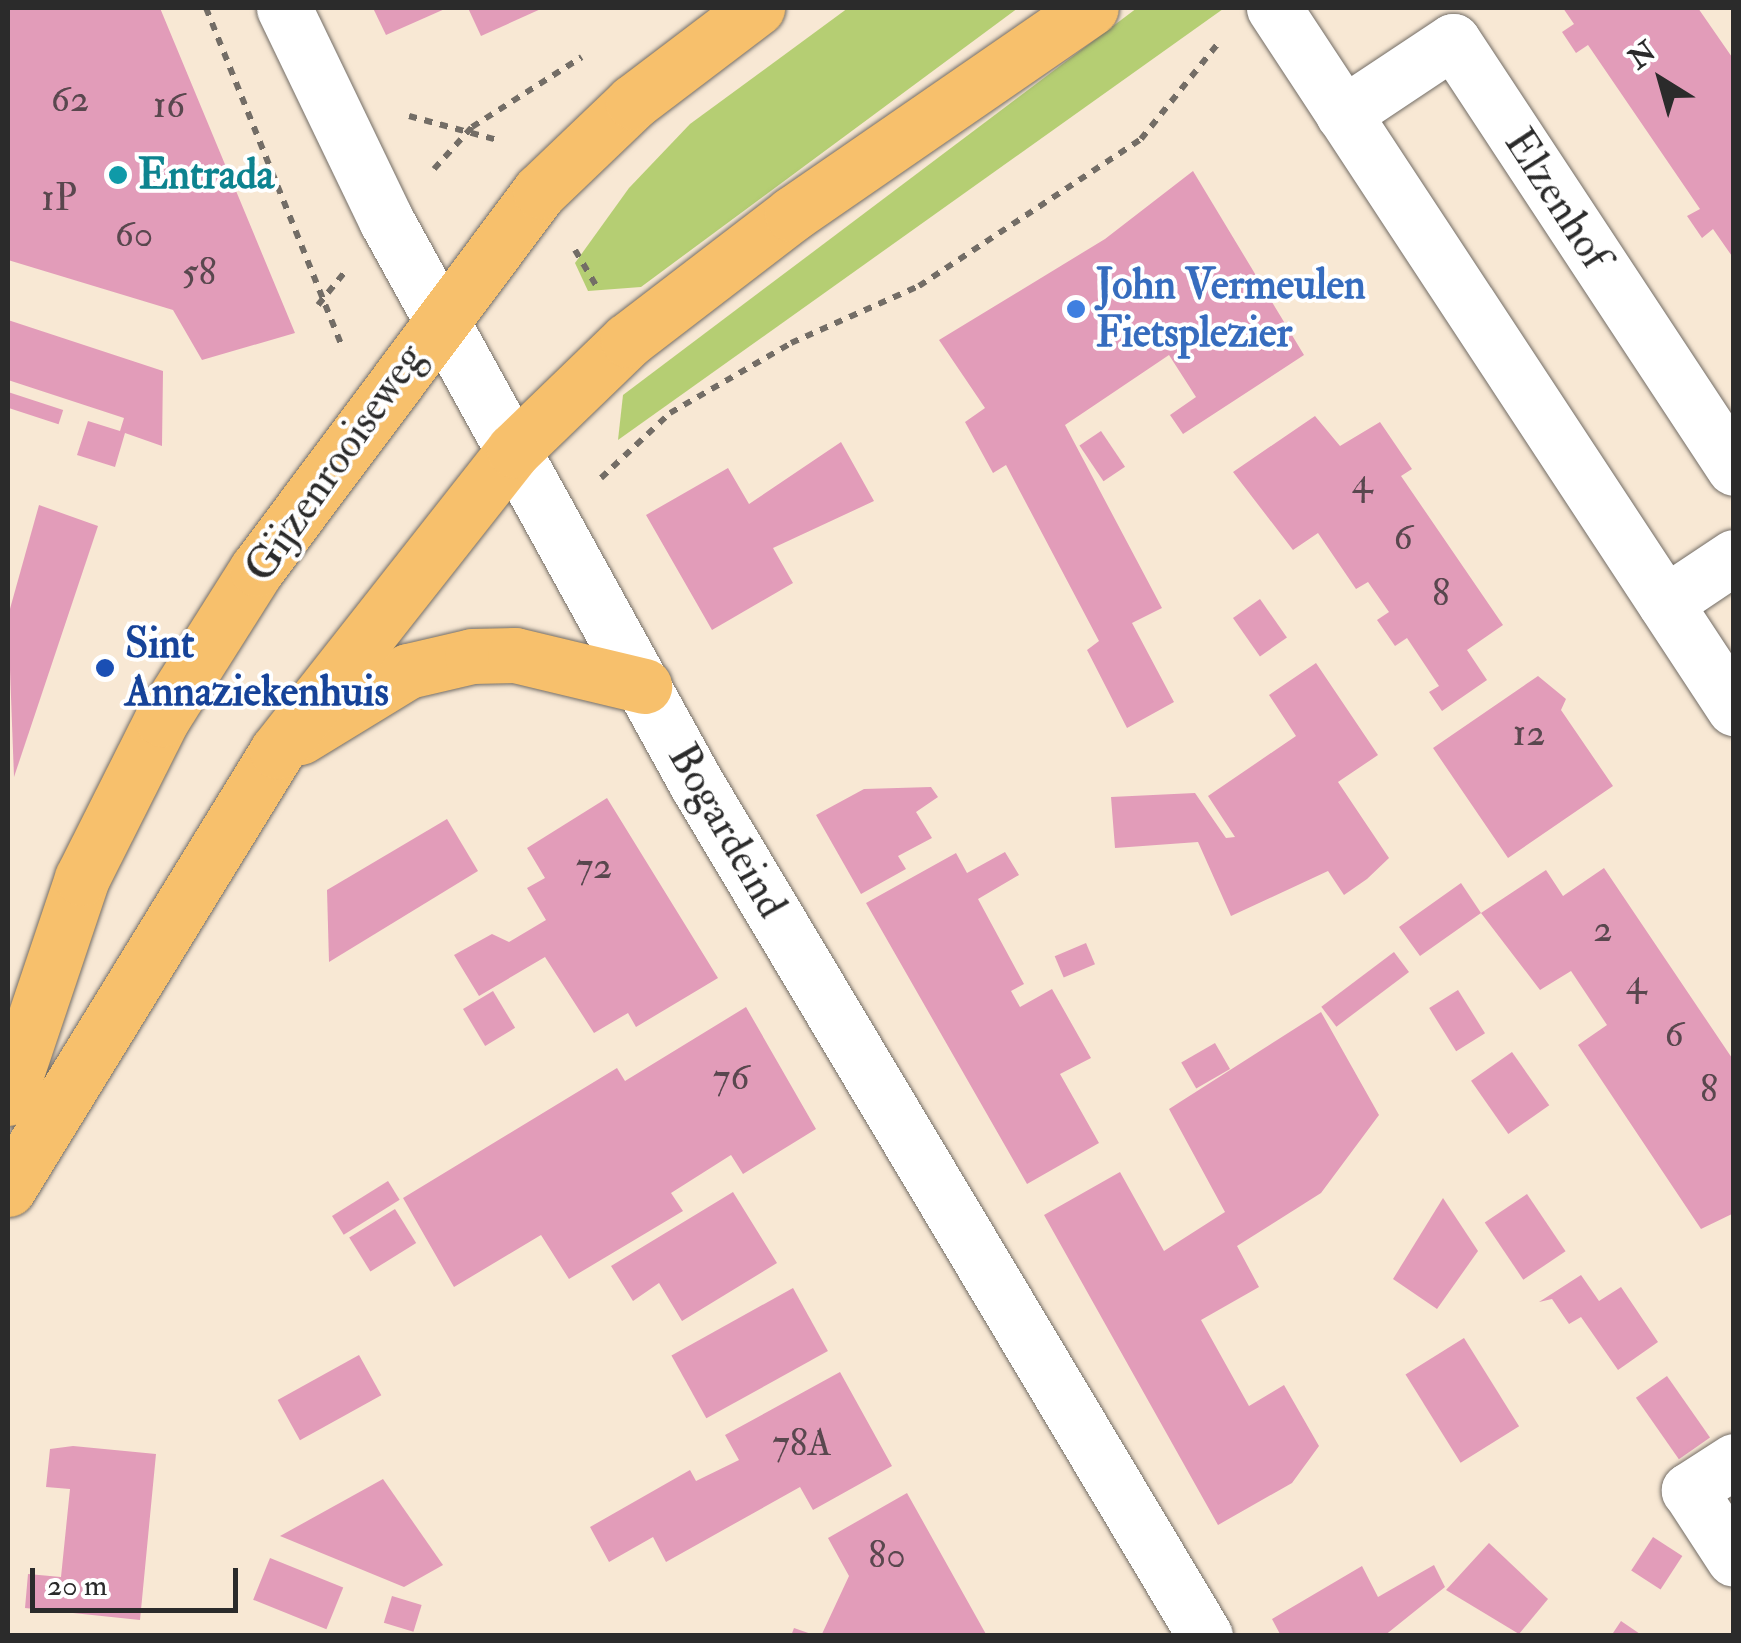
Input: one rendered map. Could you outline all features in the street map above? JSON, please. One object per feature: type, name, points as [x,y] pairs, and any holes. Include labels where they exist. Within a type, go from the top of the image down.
[{"type":"main road","name":"Gijzenrooiseweg","points":[[8,1098],[47,962],[162,719],[440,316],[540,191],[618,115],[757,8]]},
{"type":"main road","points":[[8,1189],[276,752],[514,450],[628,340],[792,214],[1091,8]]},
{"type":"main road","points":[[276,752],[408,671],[472,656],[516,656],[644,686]]},
{"type":"street","name":"Bogardeind","points":[[284,8],[440,316],[644,686],[1205,1636]]},
{"type":"street","points":[[1274,8],[1734,708]]},
{"type":"street","name":"Elzenhof","points":[[1343,114],[1453,41],[1734,468]]},
{"type":"street","points":[[1664,603],[1734,557]]},
{"type":"street","points":[[1734,1461],[1689,1490],[1734,1559]]},
{"type":"path","points":[[206,8],[318,305]]},
{"type":"path","points":[[555,526],[670,413],[791,343],[919,286],[1141,139],[1224,36]]},
{"type":"path","points":[[594,48],[472,127],[506,144],[540,191],[670,413]]},
{"type":"green space","points":[[848,8],[1018,8],[641,287],[588,291],[575,263],[629,188],[690,124]]},
{"type":"green space","points":[[1137,8],[1223,9],[618,440],[623,395]]},
{"type":"building","name":"Entrada","points":[[8,8],[160,8],[295,333],[202,360],[173,310],[8,260]]},
{"type":"building","points":[[373,8],[447,8],[386,35]]},
{"type":"building","points":[[468,8],[543,8],[481,36]]},
{"type":"building","points":[[1563,8],[1698,8],[1734,60],[1734,259],[1713,229],[1702,238],[1687,216],[1700,209],[1588,45],[1576,53],[1562,32],[1574,24]]},
{"type":"building","points":[[1193,171],[1304,355],[1183,434],[1170,415],[1196,397],[1169,355],[1065,425],[1162,608],[1132,623],[1174,702],[1127,728],[1087,650],[1099,641],[1006,465],[993,473],[965,422],[985,408],[939,340],[1105,239]]},
{"type":"building","points":[[8,320],[163,371],[162,446],[125,433],[115,467],[77,455],[88,421],[120,431],[124,418],[8,380]]},
{"type":"building","points":[[8,392],[63,410],[59,424],[8,408]]},
{"type":"building","points":[[1315,416],[1340,446],[1380,422],[1412,469],[1401,476],[1503,625],[1467,650],[1487,680],[1442,711],[1429,692],[1439,686],[1407,638],[1395,646],[1377,620],[1389,612],[1368,582],[1356,589],[1318,533],[1293,550],[1233,472]]},
{"type":"building","points":[[1101,431],[1125,467],[1103,481],[1079,446]]},
{"type":"building","points":[[841,442],[874,501],[773,548],[793,583],[712,630],[646,515],[728,468],[749,504]]},
{"type":"building","points":[[39,505],[98,526],[14,777],[8,616]]},
{"type":"building","points":[[1260,599],[1287,638],[1260,656],[1233,618]]},
{"type":"building","points":[[1316,663],[1378,755],[1338,782],[1389,858],[1367,879],[1344,895],[1328,871],[1231,916],[1198,842],[1115,848],[1111,797],[1195,793],[1226,838],[1235,837],[1208,796],[1296,736],[1269,695]]},
{"type":"building","points":[[1538,676],[1566,699],[1561,710],[1613,786],[1508,858],[1433,748]]},
{"type":"building","points":[[931,787],[938,797],[916,812],[932,838],[898,856],[906,869],[861,894],[816,815],[864,789]]},
{"type":"building","points":[[607,798],[718,978],[636,1027],[628,1013],[594,1033],[545,957],[479,996],[454,955],[492,934],[509,942],[546,920],[527,888],[545,878],[527,848]]},
{"type":"building","points":[[447,819],[478,871],[329,962],[327,890]]},
{"type":"building","points":[[1005,852],[1019,875],[978,899],[1024,984],[1011,991],[1020,1007],[1052,989],[1091,1058],[1060,1074],[1099,1143],[1027,1184],[866,903],[956,853],[967,873]]},
{"type":"building","points":[[1604,868],[1734,1061],[1734,1213],[1701,1229],[1578,1045],[1607,1025],[1571,971],[1540,990],[1481,913],[1546,870],[1563,896]]},
{"type":"building","points":[[1461,883],[1481,913],[1420,956],[1399,927]]},
{"type":"building","points":[[1086,943],[1095,964],[1064,977],[1055,956]]},
{"type":"building","points":[[1394,952],[1409,972],[1336,1027],[1321,1007]]},
{"type":"building","points":[[1458,990],[1485,1033],[1456,1051],[1429,1008]]},
{"type":"building","points":[[493,991],[515,1028],[485,1046],[463,1009]]},
{"type":"building","points":[[746,1007],[816,1129],[743,1174],[731,1155],[671,1193],[683,1211],[569,1279],[541,1235],[454,1287],[403,1198],[617,1068],[625,1081]]},
{"type":"building","points":[[1321,1012],[1379,1115],[1321,1193],[1237,1246],[1259,1287],[1201,1320],[1249,1406],[1284,1385],[1319,1446],[1292,1483],[1218,1525],[1044,1215],[1120,1172],[1164,1251],[1225,1212],[1169,1109]]},
{"type":"building","points":[[1215,1043],[1230,1069],[1196,1088],[1181,1062]]},
{"type":"building","points":[[1512,1052],[1549,1105],[1508,1134],[1471,1081]]},
{"type":"building","points":[[388,1181],[400,1200],[344,1235],[332,1216]]},
{"type":"building","points":[[733,1192],[777,1263],[682,1321],[659,1283],[633,1301],[611,1266]]},
{"type":"building","points":[[1527,1194],[1566,1251],[1523,1280],[1485,1223]]},
{"type":"building","points":[[1443,1198],[1478,1251],[1437,1309],[1393,1279]]},
{"type":"building","points":[[395,1209],[416,1243],[370,1272],[349,1238]]},
{"type":"building","points":[[1581,1275],[1599,1301],[1621,1287],[1658,1342],[1618,1370],[1581,1317],[1569,1324],[1552,1299],[1539,1302]]},
{"type":"building","points":[[793,1288],[828,1351],[706,1418],[671,1355]]},
{"type":"building","points":[[1464,1338],[1519,1426],[1461,1463],[1405,1375]]},
{"type":"building","points":[[359,1355],[381,1395],[300,1440],[278,1400]]},
{"type":"building","points":[[840,1372],[892,1466],[813,1510],[800,1487],[666,1562],[653,1537],[609,1562],[590,1527],[690,1470],[696,1481],[739,1460],[725,1435]]},
{"type":"building","points":[[1667,1376],[1710,1437],[1679,1459],[1636,1398]]},
{"type":"building","points":[[73,1446],[156,1454],[140,1620],[25,1608],[28,1574],[61,1577],[70,1489],[46,1487],[50,1449]]},
{"type":"building","points":[[383,1479],[443,1565],[404,1587],[280,1536]]},
{"type":"building","points":[[907,1493],[987,1636],[821,1636],[849,1576],[828,1538]]},
{"type":"building","points":[[1653,1537],[1682,1556],[1661,1590],[1631,1571]]},
{"type":"building","points":[[1489,1543],[1548,1599],[1519,1634],[1446,1590]]},
{"type":"building","points":[[270,1558],[343,1588],[326,1629],[253,1600]]},
{"type":"building","points":[[1434,1565],[1445,1587],[1384,1636],[1281,1636],[1272,1619],[1362,1566],[1378,1597]]},
{"type":"building","points":[[392,1596],[422,1605],[413,1632],[384,1623]]},
{"type":"building","points":[[1621,1621],[1643,1636],[1611,1636]]},
{"type":"building","points":[[794,1628],[814,1635],[814,1636],[791,1636]]},
{"type":"place","name":"Entrada","points":[[118,175]]},
{"type":"place","name":"John Vermeulen Fietsplezier","points":[[1076,309]]},
{"type":"place","name":"Sint Annaziekenhuis","points":[[105,668]]}]
